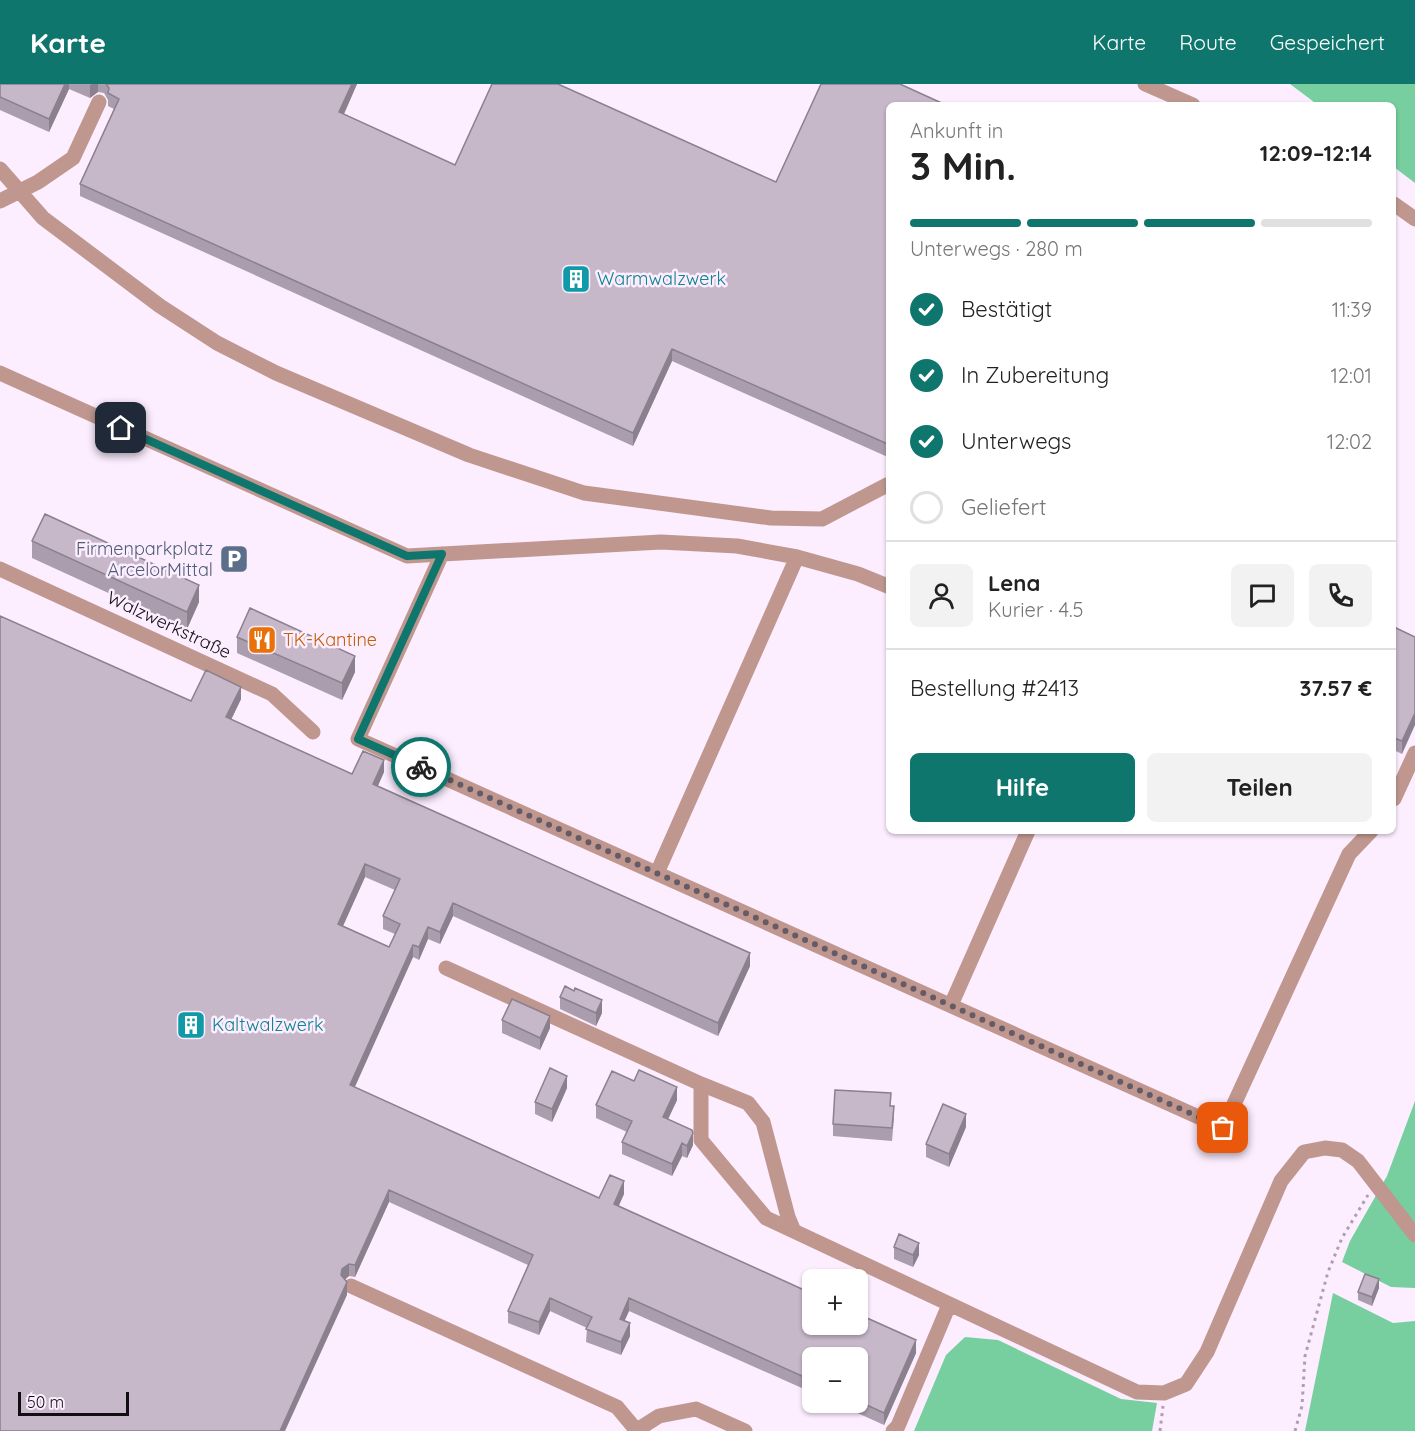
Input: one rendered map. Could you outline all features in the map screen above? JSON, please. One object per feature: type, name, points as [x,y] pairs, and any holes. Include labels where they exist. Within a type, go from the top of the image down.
[{"type":"street","points":[[1145,84],[1186,102]]},
{"type":"street","points":[[0,201],[38,182],[73,158],[99,102]]},
{"type":"street","points":[[0,169],[43,218],[160,306],[217,343],[276,373],[479,458],[584,494],[771,518],[822,519],[886,486]]},
{"type":"street","points":[[1396,205],[1415,219]]},
{"type":"street","points":[[0,374],[407,556],[661,542],[737,546],[797,557],[858,574],[886,585]]},
{"type":"street","points":[[442,554],[358,739],[1223,1128],[1349,854],[1368,834]]},
{"type":"street","points":[[657,873],[797,557]]},
{"type":"street","name":"Walzwerkstraße","points":[[0,569],[272,694],[312,732]]},
{"type":"street","points":[[1396,795],[1415,753]]},
{"type":"street","points":[[951,1005],[1027,834]]},
{"type":"street","points":[[446,968],[748,1103],[764,1122],[793,1229]]},
{"type":"street","points":[[701,1083],[700,1140],[766,1218],[1137,1392],[1164,1392],[1186,1384],[1207,1352],[1281,1181],[1304,1152],[1324,1148],[1341,1150],[1358,1161],[1415,1235]]},
{"type":"street","points":[[351,1286],[617,1407],[637,1431],[658,1416],[696,1409],[745,1431]]},
{"type":"street","points":[[893,1431],[898,1426],[949,1305]]},
{"type":"path","points":[[1295,1431],[1302,1406],[1305,1356],[1328,1272],[1341,1238],[1376,1184]]},
{"type":"path","points":[[1160,1431],[1164,1392]]},
{"type":"green space","points":[[1290,84],[1415,84],[1415,183],[1396,169],[1396,102],[1314,102]]},
{"type":"green space","points":[[1415,1101],[1415,1288],[1391,1287],[1342,1262],[1350,1241],[1387,1176]]},
{"type":"green space","points":[[1333,1293],[1393,1323],[1415,1321],[1415,1431],[1305,1431]]},
{"type":"green space","points":[[965,1337],[998,1340],[1121,1399],[1157,1403],[1152,1431],[914,1431],[946,1355]]},
{"type":"building","points":[[0,84],[65,84],[49,119],[0,97]]},
{"type":"building","name":"Warmwalzwerk","points":[[106,84],[352,84],[339,112],[455,165],[492,84],[558,84],[776,182],[821,84],[900,84],[939,102],[886,102],[886,443],[672,349],[633,433],[80,184],[119,99],[108,93],[109,88]]},
{"type":"building","points":[[45,514],[199,585],[187,612],[32,541]]},
{"type":"building","points":[[250,608],[355,656],[342,683],[237,637]]},
{"type":"building","name":"Kaltwalzwerk","points":[[0,616],[191,701],[206,670],[241,687],[226,717],[352,774],[363,751],[384,760],[373,784],[750,953],[718,1023],[453,903],[440,932],[428,927],[419,947],[413,945],[350,1085],[599,1198],[610,1175],[624,1181],[614,1204],[802,1289],[802,1335],[868,1335],[868,1318],[916,1340],[884,1413],[868,1406],[868,1347],[802,1347],[802,1376],[629,1298],[620,1319],[630,1323],[621,1342],[586,1329],[592,1317],[550,1298],[539,1322],[508,1311],[533,1255],[389,1190],[355,1265],[349,1264],[342,1269],[341,1275],[347,1282],[280,1431],[0,1431]],"holes":[[[365,864],[400,879],[383,916],[400,924],[389,947],[338,924]]]},
{"type":"building","points":[[1396,628],[1415,637],[1415,713],[1402,741],[1396,739]]},
{"type":"building","points":[[565,986],[602,1000],[596,1013],[560,997]]},
{"type":"building","points":[[512,999],[550,1016],[540,1038],[502,1020]]},
{"type":"building","points":[[550,1068],[567,1076],[552,1109],[535,1102]]},
{"type":"building","points":[[639,1070],[677,1087],[663,1117],[692,1130],[693,1133],[687,1146],[682,1143],[672,1164],[622,1142],[632,1121],[596,1105],[612,1071],[634,1081]]},
{"type":"building","points":[[835,1090],[891,1093],[890,1106],[894,1106],[892,1128],[833,1124]]},
{"type":"building","points":[[943,1104],[966,1114],[949,1154],[926,1144]]},
{"type":"building","points":[[899,1234],[919,1243],[913,1255],[894,1247]]},
{"type":"building","points":[[1365,1274],[1379,1279],[1372,1297],[1358,1292]]},
{"type":"way so far","points":[[421,767],[1223,1128]]},
{"type":"place","name":"Warmwalzwerk","points":[[576,279]]},
{"type":"place","name":"Firmenparkplatz ArcelorMittal","points":[[234,559]]},
{"type":"place","name":"TK-Kantine","points":[[262,640]]},
{"type":"place","name":"Kaltwalzwerk","points":[[191,1025]]},
{"type":"route","points":[[121,428],[407,556],[442,554],[358,739],[421,767]]}]
